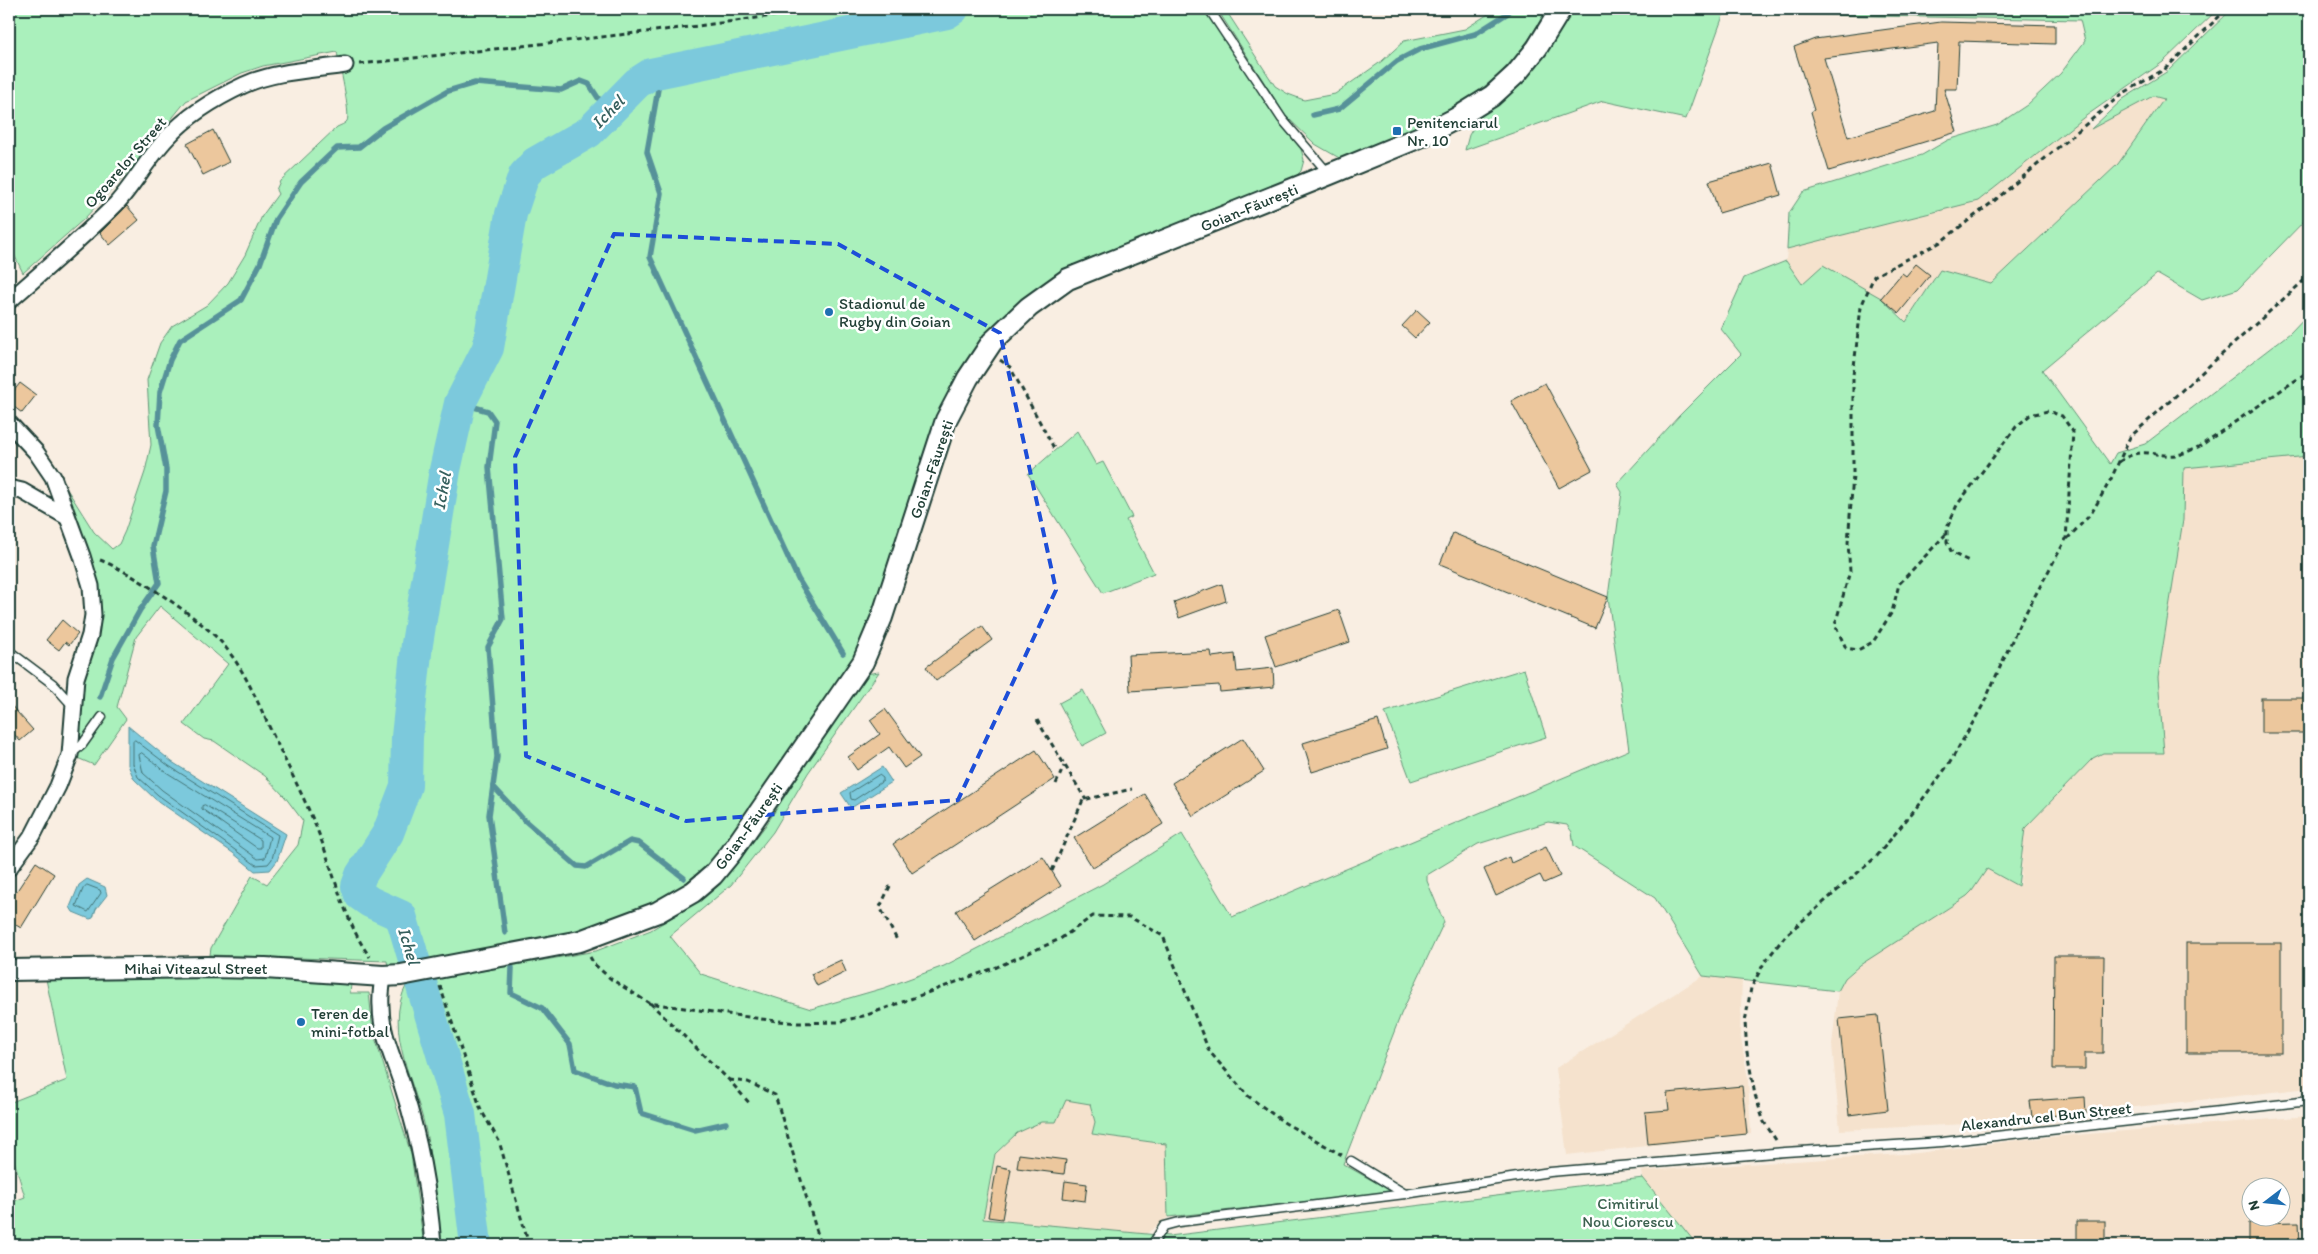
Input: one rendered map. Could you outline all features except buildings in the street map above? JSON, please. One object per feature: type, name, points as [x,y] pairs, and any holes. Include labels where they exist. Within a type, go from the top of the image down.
[{"type":"street","name":"Goian-Făurești","points":[[392,975],[434,969],[580,941],[658,912],[693,892],[713,875],[731,853],[863,662],[882,617],[946,420],[968,378],[992,342],[1029,307],[1068,279],[1420,137],[1455,119],[1492,96],[1516,74],[1537,48],[1561,9]]},
{"type":"street","name":"Ogoarelor Street","points":[[9,301],[116,204],[140,175],[166,138],[193,113],[245,85],[268,77],[345,65]]},
{"type":"street","points":[[9,422],[36,452],[53,477],[91,586],[93,615],[90,635],[76,678],[70,756],[58,786],[32,834],[9,868]]},
{"type":"street","points":[[9,488],[22,491],[68,517]]},
{"type":"street","name":"Mihai Viteazul Street","points":[[9,970],[207,967],[265,968],[392,975]]},
{"type":"street","points":[[392,975],[380,1007],[386,1040],[404,1091],[420,1154],[430,1209],[433,1245]]},
{"type":"lane","points":[[1209,9],[1282,119],[1330,174]]},
{"type":"lane","points":[[9,651],[53,684],[73,706]]},
{"type":"lane","points":[[70,756],[82,745],[102,717]]},
{"type":"lane","name":"Alexandru cel Bun Street","points":[[1152,1245],[1164,1226],[1179,1222],[1406,1194],[1550,1172],[1785,1152],[1942,1142],[2309,1101]]},
{"type":"lane","points":[[1351,1161],[1406,1194]]},
{"type":"path","points":[[345,65],[690,27],[787,14],[803,9]]},
{"type":"path","points":[[1947,534],[1899,584],[1892,612],[1873,642],[1858,650],[1846,648],[1835,625],[1850,571],[1848,543],[1853,475],[1853,375],[1860,307],[1874,276],[1940,242],[1994,201],[2122,94],[2165,69],[2226,9]]},
{"type":"path","points":[[1785,1152],[1767,1127],[1755,1095],[1748,1052],[1745,1022],[1751,988],[1764,963],[1786,935],[1877,856],[1949,764],[1983,705],[2019,625],[2066,539],[2091,514],[2130,437],[2309,276]]},
{"type":"path","points":[[1010,367],[1055,450]]},
{"type":"path","points":[[2118,462],[2129,455],[2143,451],[2164,455],[2181,454],[2200,446],[2309,371]]},
{"type":"path","points":[[1971,562],[1952,552],[1947,542],[1947,528],[1957,505],[2016,427],[2030,415],[2048,411],[2062,416],[2073,432],[2066,539]]},
{"type":"path","points":[[82,556],[111,563],[197,621],[221,642],[244,673],[314,821],[355,933],[365,951],[392,975]]},
{"type":"path","points":[[1037,720],[1086,800]]},
{"type":"path","points":[[1056,784],[1064,766]]},
{"type":"path","points":[[1052,871],[1083,800],[1132,789]]},
{"type":"path","points":[[890,886],[880,908],[898,942]]},
{"type":"path","points":[[649,1003],[797,1023],[838,1022],[867,1016],[997,967],[1060,939],[1093,916],[1130,917],[1163,936],[1209,1051],[1248,1096],[1285,1123],[1351,1161]]},
{"type":"path","points":[[580,941],[594,964],[611,979],[649,1003],[729,1080],[751,1104]]},
{"type":"path","points":[[434,969],[481,1110],[499,1141],[530,1245]]},
{"type":"path","points":[[729,1080],[748,1082],[774,1096],[821,1245]]},
{"type":"highlighted area","points":[[614,234],[838,244],[1000,333],[1056,590],[958,800],[686,821],[526,756],[515,457]]},
{"type":"shaded area","points":[[2153,96],[2164,99],[2118,164],[1991,284],[1940,270],[1906,322],[1899,313],[1802,284],[1786,261],[1787,249],[1978,201],[2083,118],[2091,128]]},
{"type":"shaded area","points":[[2309,456],[2309,1088],[1989,1123],[1840,1130],[1832,1045],[1838,991],[1845,978],[1876,953],[1967,896],[1987,869],[2018,886],[2020,882],[2025,828],[2093,758],[2103,753],[2164,753],[2158,677],[2183,520],[2184,468]]},
{"type":"shaded area","points":[[1703,976],[1742,980],[1740,1033],[1748,1079],[1751,1134],[1567,1155],[1556,1068]]},
{"type":"shaded area","points":[[1066,1099],[1090,1104],[1095,1122],[1092,1134],[1166,1144],[1168,1217],[1146,1234],[983,1219],[995,1155],[1017,1133],[1041,1122]]},
{"type":"shaded area","points":[[2309,1116],[2309,1245],[1697,1245],[1643,1178],[1642,1171],[1918,1153],[2027,1139]]},
{"type":"green space","points":[[9,9],[1204,9],[1279,121],[1301,149],[1304,160],[1301,171],[1292,180],[1067,271],[1024,298],[985,337],[959,371],[937,418],[870,625],[861,645],[732,838],[708,865],[694,877],[648,905],[577,931],[539,941],[388,967],[387,961],[210,955],[211,948],[252,876],[267,884],[298,845],[303,821],[285,797],[265,776],[214,741],[204,739],[184,724],[228,664],[160,606],[136,637],[117,707],[126,719],[94,765],[75,757],[80,687],[98,628],[60,478],[94,532],[112,549],[119,544],[145,472],[151,445],[147,380],[160,343],[172,326],[207,305],[228,283],[245,255],[262,216],[278,194],[276,190],[280,181],[337,127],[347,121],[346,99],[337,52],[263,66],[242,73],[186,101],[131,169],[84,219],[23,273],[9,244]]},
{"type":"green space","points":[[1217,9],[1225,9],[1275,86],[1288,94],[1304,100],[1335,94],[1382,61],[1404,41],[1465,29],[1496,9],[1546,9],[1529,39],[1508,65],[1485,86],[1432,120],[1341,159],[1315,144],[1285,115]]},
{"type":"green space","points":[[1571,9],[2218,9],[2163,62],[2083,118],[1978,201],[1787,249],[1789,213],[1803,192],[1922,155],[1948,140],[1997,125],[2027,105],[2061,73],[2085,41],[2080,20],[1724,13],[1686,119],[1603,101],[1465,150],[1469,135],[1482,113],[1569,14]]},
{"type":"green space","name":"Cimitirul Nou Ciorescu","points":[[2232,9],[2309,9],[2309,216],[2238,289],[2202,300],[2157,274],[2042,370],[2110,464],[2116,453],[2145,444],[2290,333],[2309,313],[2309,456],[2184,468],[2183,520],[2158,677],[2164,753],[2103,753],[2093,758],[2025,828],[2018,886],[1987,869],[1967,896],[1860,965],[1845,978],[1838,991],[1703,976],[1655,898],[1574,846],[1572,832],[1567,825],[1548,822],[1478,844],[1427,875],[1427,881],[1444,922],[1401,1014],[1343,1164],[1393,1192],[1168,1217],[1166,1144],[1092,1134],[1095,1122],[1090,1104],[1066,1100],[1056,1122],[1041,1122],[1017,1133],[995,1154],[983,1219],[1169,1236],[1643,1178],[1697,1245],[441,1245],[426,1132],[400,1039],[398,1020],[400,1002],[407,984],[596,951],[651,930],[691,906],[735,865],[766,825],[865,674],[879,672],[808,773],[773,832],[731,885],[670,936],[701,974],[811,1009],[884,988],[944,966],[1103,884],[1182,834],[1232,917],[1629,750],[1608,597],[1622,492],[1617,484],[1679,416],[1741,354],[1721,329],[1744,278],[1786,261],[1802,284],[1823,265],[1881,298],[1906,322],[1940,270],[1991,284],[2118,164],[2164,99],[2153,96],[2091,129],[2123,99],[2168,71]]},
{"type":"green space","points":[[1077,431],[1096,465],[1103,462],[1132,517],[1126,520],[1154,573],[1103,593],[1028,474]]},
{"type":"green space","points":[[1524,669],[1546,737],[1411,781],[1385,712]]},
{"type":"green space","points":[[1083,690],[1106,733],[1082,746],[1059,703]]},
{"type":"green space","points":[[261,974],[351,985],[350,993],[369,993],[373,1031],[411,1154],[424,1245],[15,1245],[9,1225],[9,1203],[25,1197],[9,1144],[9,1103],[67,1080],[46,979]]},
{"type":"water","points":[[128,726],[172,762],[286,834],[277,861],[270,870],[255,871],[233,853],[155,799],[134,779],[128,765]]},
{"type":"water","points":[[882,767],[892,782],[851,808],[841,793]]},
{"type":"water","points":[[87,879],[105,887],[107,895],[96,909],[93,918],[90,919],[73,912],[70,907],[79,885]]},
{"type":"waterway","name":"Ichel","points":[[476,1245],[460,1114],[401,916],[370,902],[360,895],[357,886],[361,875],[388,833],[406,786],[407,737],[417,644],[445,470],[460,403],[488,348],[511,214],[524,175],[535,163],[589,132],[637,83],[651,74],[947,13],[953,9]]},
{"type":"waterway","points":[[1313,115],[1339,109],[1397,61],[1420,49],[1475,34],[1508,13],[1510,9]]},
{"type":"waterway","points":[[661,72],[647,152],[661,193],[650,257],[798,579],[843,653]]},
{"type":"waterway","points":[[100,697],[113,658],[140,610],[159,583],[153,546],[166,491],[166,469],[158,425],[160,392],[170,360],[180,340],[241,300],[260,264],[276,219],[301,182],[337,148],[359,147],[383,128],[448,91],[475,83],[561,90],[581,81],[589,84],[608,113]]},
{"type":"waterway","points":[[460,403],[488,411],[495,421],[489,467],[503,619],[488,647],[497,757],[489,815],[505,933]]},
{"type":"waterway","points":[[493,786],[523,819],[577,866],[586,867],[630,841],[639,843],[684,878]]},
{"type":"waterway","points":[[512,968],[511,993],[542,1008],[570,1044],[575,1070],[614,1084],[635,1087],[641,1113],[695,1130],[726,1123]]},
{"type":"place","name":"Penitenciarul Nr. 10","points":[[1397,131]]},
{"type":"place","name":"Stadionul de Rugby din Goian","points":[[829,312]]},
{"type":"place","name":"Teren de mini-fotbal","points":[[301,1022]]}]
